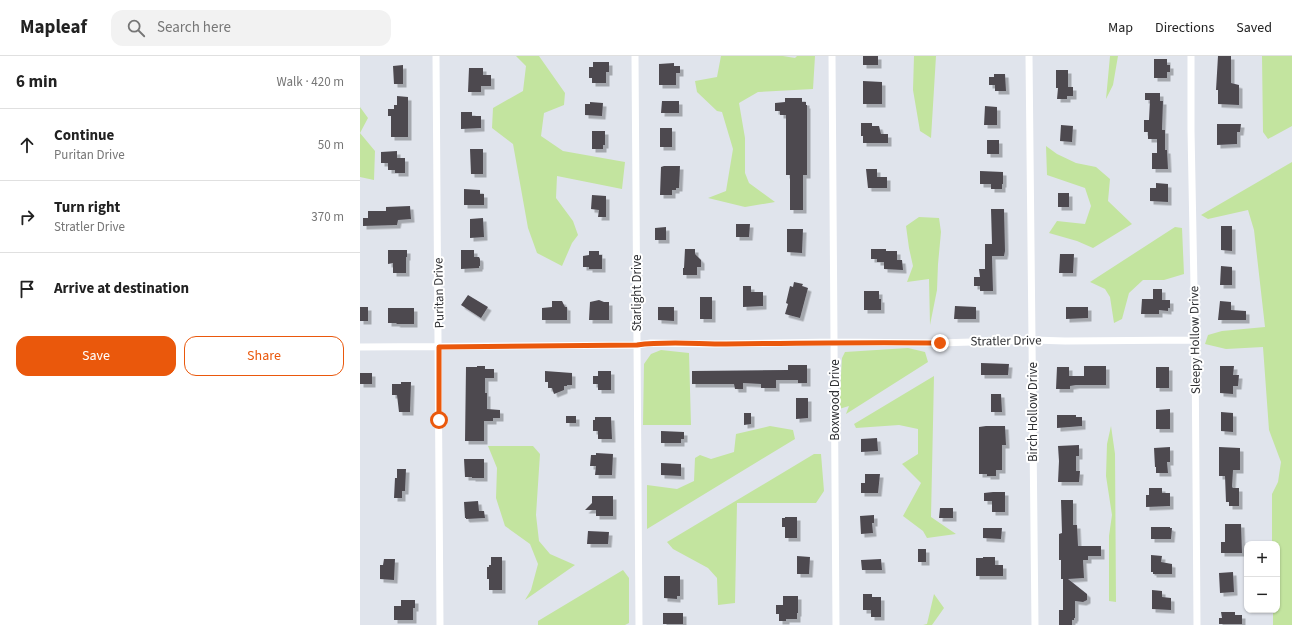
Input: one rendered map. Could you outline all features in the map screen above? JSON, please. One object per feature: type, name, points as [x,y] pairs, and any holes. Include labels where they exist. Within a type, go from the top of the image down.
[{"type":"street","name":"Puritan Drive","points":[[436,56],[440,625]]},
{"type":"street","name":"Starlight Drive","points":[[636,56],[640,625]]},
{"type":"street","name":"Boxwood Drive","points":[[832,56],[836,625]]},
{"type":"street","name":"Birch Hollow Drive","points":[[1029,56],[1035,625]]},
{"type":"street","name":"Sleepy Hollow Drive","points":[[1191,56],[1197,625]]},
{"type":"street","name":"Stratler Drive","points":[[360,347],[637,345],[651,343],[940,343],[1033,340],[1195,340]]},
{"type":"green space","points":[[516,56],[539,56],[565,93],[564,105],[544,113],[541,136],[563,151],[625,162],[622,189],[557,176],[556,198],[573,221],[578,235],[572,243],[562,266],[537,253],[528,228],[513,144],[492,128],[493,108],[523,91],[526,66]]},
{"type":"green space","points":[[721,56],[783,56],[795,58],[797,56],[815,56],[813,89],[758,92],[739,103],[745,138],[745,173],[749,183],[775,202],[745,207],[708,198],[726,191],[733,149],[722,112],[717,111],[697,92],[695,81],[717,77]]},
{"type":"green space","points":[[914,56],[936,56],[931,138],[920,131],[913,90]]},
{"type":"green space","points":[[1110,56],[1118,56],[1113,85],[1106,99]]},
{"type":"green space","points":[[1262,56],[1292,56],[1292,126],[1268,139],[1263,132]]},
{"type":"green space","points":[[360,107],[368,118],[360,133]]},
{"type":"green space","points":[[360,133],[375,151],[374,180],[360,177]]},
{"type":"green space","points":[[1046,146],[1057,154],[1076,163],[1096,167],[1110,179],[1108,201],[1132,224],[1093,248],[1077,241],[1049,233],[1057,221],[1085,224],[1091,206],[1085,188],[1047,175]]},
{"type":"green space","points":[[1292,162],[1292,625],[1273,625],[1273,613],[1280,613],[1280,541],[1272,541],[1272,494],[1278,482],[1281,462],[1269,430],[1263,347],[1226,349],[1205,344],[1208,335],[1222,331],[1265,327],[1254,230],[1248,210],[1208,219],[1201,215]]},
{"type":"green space","points":[[919,217],[939,218],[941,232],[937,290],[930,325],[929,279],[907,282],[913,266],[906,226]]},
{"type":"green space","points":[[1175,227],[1182,228],[1184,274],[1164,280],[1143,280],[1129,293],[1122,319],[1114,323],[1110,297],[1105,289],[1090,282]]},
{"type":"green space","points":[[908,348],[925,352],[928,362],[846,414],[849,406],[839,409],[842,358],[845,352]]},
{"type":"green space","points":[[661,350],[689,353],[691,425],[643,425],[644,364],[651,354]]},
{"type":"green space","points":[[934,376],[931,517],[956,534],[927,538],[923,531],[903,516],[921,483],[902,464],[918,454],[918,429],[899,425],[856,428],[854,424]]},
{"type":"green space","points":[[770,426],[793,430],[795,439],[647,529],[647,485],[677,489],[694,481],[695,458],[700,455],[711,459],[734,452],[736,434]]},
{"type":"green space","points":[[1111,426],[1115,454],[1116,602],[1109,601],[1109,536],[1112,515],[1106,476],[1107,444]]},
{"type":"green space","points":[[488,446],[533,446],[540,454],[536,515],[539,541],[550,554],[575,565],[525,600],[531,590],[538,564],[530,544],[505,526],[496,498],[497,468]]},
{"type":"green space","points":[[814,454],[821,454],[824,491],[816,503],[737,503],[735,603],[718,605],[717,578],[708,568],[673,549],[667,542]]},
{"type":"green space","points":[[623,570],[629,578],[629,623],[625,625],[538,625],[538,621]]},
{"type":"green space","points":[[934,594],[944,608],[932,625],[923,625],[927,624]]},
{"type":"building","points":[[863,56],[878,56],[878,65],[863,65]]},
{"type":"building","points":[[1218,56],[1231,56],[1231,83],[1239,85],[1239,105],[1218,104],[1218,90],[1216,90]]},
{"type":"building","points":[[1154,59],[1167,59],[1167,65],[1170,65],[1170,72],[1167,72],[1167,78],[1154,78]]},
{"type":"building","points":[[593,62],[609,62],[609,72],[606,72],[606,83],[592,83],[592,78],[589,78],[589,67],[593,67]]},
{"type":"building","points":[[674,63],[674,66],[680,66],[680,73],[676,73],[676,85],[659,85],[659,64]]},
{"type":"building","points":[[403,65],[403,84],[394,84],[393,66]]},
{"type":"building","points":[[469,68],[483,68],[483,75],[491,75],[491,86],[481,86],[481,92],[468,92]]},
{"type":"building","points":[[1056,70],[1068,70],[1068,87],[1073,87],[1073,96],[1067,96],[1067,99],[1057,99],[1058,88],[1056,88]]},
{"type":"building","points":[[994,74],[1005,74],[1006,91],[995,91],[995,85],[989,85],[989,77],[994,77]]},
{"type":"building","points":[[863,81],[882,82],[882,104],[863,104]]},
{"type":"building","points":[[1145,93],[1160,93],[1160,101],[1163,101],[1162,130],[1165,130],[1165,150],[1167,150],[1168,169],[1152,169],[1152,153],[1157,153],[1157,139],[1148,139],[1148,132],[1144,132],[1144,120],[1149,120],[1150,100],[1145,100]]},
{"type":"building","points":[[397,96],[408,97],[408,137],[391,137],[391,116],[388,116],[388,109],[394,109],[394,105],[397,105]]},
{"type":"building","points":[[785,98],[802,98],[802,102],[806,102],[807,105],[807,175],[803,175],[803,210],[790,210],[790,175],[786,175],[786,115],[780,115],[780,111],[775,111],[775,103],[785,102]]},
{"type":"building","points":[[662,101],[679,101],[679,113],[661,113]]},
{"type":"building","points":[[590,102],[603,103],[602,116],[585,115],[585,104],[590,104]]},
{"type":"building","points":[[985,106],[997,107],[997,125],[984,125]]},
{"type":"building","points":[[461,112],[472,112],[472,116],[481,116],[481,128],[461,129]]},
{"type":"building","points":[[861,123],[872,123],[872,126],[879,126],[881,134],[888,134],[888,143],[863,143],[863,136],[861,136]]},
{"type":"building","points":[[1217,124],[1241,124],[1240,132],[1237,132],[1237,144],[1217,145]]},
{"type":"building","points":[[1061,125],[1073,126],[1072,142],[1060,141]]},
{"type":"building","points":[[660,128],[672,128],[672,147],[660,147]]},
{"type":"building","points":[[592,131],[605,131],[605,145],[603,145],[603,149],[592,149]]},
{"type":"building","points":[[987,140],[999,140],[999,154],[987,154]]},
{"type":"building","points":[[470,149],[483,149],[483,174],[471,174]]},
{"type":"building","points":[[397,151],[397,158],[405,158],[405,173],[395,173],[395,170],[388,170],[388,163],[381,163],[381,152]]},
{"type":"building","points":[[680,166],[679,188],[672,190],[672,195],[660,195],[661,167]]},
{"type":"building","points":[[866,169],[877,169],[877,177],[887,177],[887,188],[868,188]]},
{"type":"building","points":[[980,171],[1003,172],[1002,189],[991,189],[991,184],[980,184]]},
{"type":"building","points":[[1156,183],[1168,184],[1168,202],[1150,201],[1150,188],[1156,188]]},
{"type":"building","points":[[464,189],[480,190],[480,194],[484,194],[484,205],[464,205]]},
{"type":"building","points":[[1058,193],[1069,193],[1069,207],[1058,207]]},
{"type":"building","points":[[592,195],[606,196],[606,217],[598,217],[599,210],[591,209]]},
{"type":"building","points":[[410,206],[411,219],[398,220],[397,225],[363,226],[363,218],[368,218],[368,211],[386,211],[386,207]]},
{"type":"building","points":[[991,209],[1004,209],[1005,251],[1004,256],[992,256],[993,291],[980,291],[980,286],[974,286],[974,277],[980,277],[979,269],[985,269],[985,244],[992,244]]},
{"type":"building","points":[[483,218],[484,237],[470,238],[470,219]]},
{"type":"building","points":[[736,224],[750,224],[749,237],[736,237]]},
{"type":"building","points":[[1221,226],[1232,226],[1232,251],[1221,250]]},
{"type":"building","points":[[666,227],[666,240],[655,240],[655,228]]},
{"type":"building","points":[[787,229],[803,229],[802,253],[787,252]]},
{"type":"building","points":[[685,249],[695,249],[695,254],[701,260],[701,267],[697,267],[697,275],[683,275]]},
{"type":"building","points":[[871,249],[897,251],[897,260],[902,260],[903,270],[884,269],[884,262],[877,262],[877,259],[871,259]]},
{"type":"building","points":[[388,250],[407,250],[406,273],[393,273],[393,263],[388,264]]},
{"type":"building","points":[[461,250],[474,250],[474,257],[479,257],[480,259],[479,268],[461,269]]},
{"type":"building","points":[[589,251],[599,251],[599,255],[602,255],[602,269],[589,269],[589,267],[583,267],[583,256],[589,255]]},
{"type":"building","points":[[1060,254],[1074,254],[1073,273],[1059,273]]},
{"type":"building","points":[[1221,266],[1232,267],[1232,285],[1220,285]]},
{"type":"building","points":[[794,282],[803,284],[802,286],[808,288],[800,318],[785,314],[790,286],[793,287]]},
{"type":"building","points":[[743,286],[751,286],[751,292],[763,292],[763,306],[743,307]]},
{"type":"building","points":[[1153,289],[1162,289],[1162,300],[1170,300],[1170,308],[1168,308],[1168,311],[1159,310],[1159,314],[1141,314],[1142,299],[1153,299]]},
{"type":"building","points":[[864,291],[879,291],[881,310],[864,310]]},
{"type":"building","points":[[468,295],[488,307],[481,318],[461,305]]},
{"type":"building","points":[[700,297],[712,297],[712,319],[700,319]]},
{"type":"building","points":[[599,300],[609,302],[609,320],[589,320],[590,302]]},
{"type":"building","points":[[552,301],[562,301],[565,307],[567,307],[567,320],[542,320],[542,308],[552,307]]},
{"type":"building","points":[[1220,301],[1231,302],[1231,310],[1246,311],[1246,320],[1218,320]]},
{"type":"building","points":[[955,306],[976,307],[976,319],[954,319]]},
{"type":"building","points":[[360,307],[368,307],[368,321],[360,321]]},
{"type":"building","points":[[658,307],[674,307],[674,321],[658,320]]},
{"type":"building","points":[[1066,307],[1088,307],[1088,318],[1066,319]]},
{"type":"building","points":[[388,308],[414,308],[414,324],[388,323]]},
{"type":"building","points":[[981,363],[1009,364],[1008,375],[981,375]]},
{"type":"building","points":[[788,365],[807,365],[807,383],[798,383],[798,380],[776,380],[776,388],[761,388],[761,384],[743,383],[743,389],[735,389],[734,384],[692,384],[692,371],[788,370]]},
{"type":"building","points":[[485,366],[485,369],[494,369],[494,378],[485,378],[485,393],[487,393],[487,409],[500,410],[500,418],[493,418],[493,421],[484,421],[484,441],[465,441],[466,367]]},
{"type":"building","points":[[1084,366],[1106,366],[1106,385],[1076,385],[1070,386],[1070,389],[1056,389],[1057,367],[1069,367],[1069,376],[1084,376]]},
{"type":"building","points":[[1220,366],[1234,366],[1233,375],[1239,375],[1238,386],[1233,386],[1233,394],[1220,393]]},
{"type":"building","points":[[1156,367],[1169,367],[1169,388],[1156,388]]},
{"type":"building","points":[[545,371],[572,373],[572,385],[564,386],[564,390],[554,394],[552,388],[548,388],[548,382],[545,382]]},
{"type":"building","points":[[598,371],[611,371],[611,390],[598,390],[598,384],[593,384],[593,376],[598,376]]},
{"type":"building","points":[[360,373],[372,373],[372,384],[360,384]]},
{"type":"building","points":[[401,382],[411,382],[410,412],[399,412],[397,395],[392,395],[392,384],[401,384]]},
{"type":"building","points":[[991,394],[1001,394],[1002,412],[991,412]]},
{"type":"building","points":[[796,398],[808,398],[808,418],[796,419]]},
{"type":"building","points":[[1170,409],[1170,429],[1156,429],[1156,410]]},
{"type":"building","points":[[1221,412],[1233,413],[1233,432],[1221,431]]},
{"type":"building","points":[[744,413],[751,413],[751,424],[744,425]]},
{"type":"building","points":[[1057,415],[1076,415],[1076,417],[1082,417],[1082,426],[1057,428]]},
{"type":"building","points":[[566,416],[576,416],[576,423],[566,423]]},
{"type":"building","points":[[595,417],[611,417],[612,439],[598,439],[598,431],[593,431],[593,420],[595,420]]},
{"type":"building","points":[[1005,426],[1006,445],[1002,445],[1002,470],[996,470],[996,476],[979,474],[979,427]]},
{"type":"building","points":[[661,431],[684,432],[684,439],[681,439],[681,443],[661,443]]},
{"type":"building","points":[[877,438],[878,451],[861,452],[861,439]]},
{"type":"building","points":[[1079,445],[1079,456],[1076,456],[1076,471],[1080,471],[1079,482],[1058,482],[1058,446]]},
{"type":"building","points":[[1170,447],[1170,462],[1167,462],[1168,473],[1156,473],[1154,448]]},
{"type":"building","points":[[1219,447],[1240,448],[1240,470],[1233,470],[1232,487],[1239,488],[1239,506],[1229,506],[1229,502],[1226,502],[1225,476],[1219,476]]},
{"type":"building","points":[[596,453],[613,454],[612,475],[595,475],[596,466],[590,466],[591,455],[596,455]]},
{"type":"building","points":[[464,459],[484,459],[484,478],[465,477]]},
{"type":"building","points":[[661,463],[681,464],[681,476],[661,475]]},
{"type":"building","points":[[397,469],[406,469],[405,491],[402,491],[402,498],[394,498]]},
{"type":"building","points":[[865,474],[880,474],[878,493],[861,493],[861,483],[865,483]]},
{"type":"building","points":[[1149,488],[1162,488],[1162,493],[1170,493],[1170,506],[1146,507],[1146,495],[1149,495]]},
{"type":"building","points":[[1005,492],[1005,512],[992,512],[992,501],[984,501],[984,493]]},
{"type":"building","points":[[592,496],[613,496],[613,516],[596,516],[596,510],[585,510],[592,503]]},
{"type":"building","points":[[1061,500],[1073,500],[1073,525],[1077,525],[1078,546],[1101,546],[1101,556],[1088,556],[1088,560],[1083,560],[1084,578],[1068,579],[1087,594],[1087,600],[1083,602],[1075,601],[1075,618],[1072,620],[1072,625],[1059,625],[1059,610],[1063,610],[1063,579],[1061,579],[1061,560],[1059,560],[1059,534],[1062,533]]},
{"type":"building","points":[[478,501],[479,511],[484,511],[485,518],[466,519],[464,502]]},
{"type":"building","points":[[940,508],[953,508],[953,518],[939,518]]},
{"type":"building","points":[[874,515],[874,523],[872,523],[873,533],[861,534],[860,516]]},
{"type":"building","points":[[797,517],[797,538],[785,538],[785,527],[782,527],[782,518]]},
{"type":"building","points":[[1225,524],[1241,524],[1242,553],[1221,553],[1221,542],[1225,542]]},
{"type":"building","points":[[1151,527],[1172,528],[1171,539],[1151,539]]},
{"type":"building","points":[[983,528],[1002,528],[1001,539],[983,538]]},
{"type":"building","points":[[588,531],[609,532],[608,544],[587,544]]},
{"type":"building","points":[[918,549],[926,549],[926,562],[918,562]]},
{"type":"building","points":[[1151,555],[1162,556],[1161,562],[1172,564],[1172,574],[1153,574],[1153,572],[1151,572]]},
{"type":"building","points":[[797,556],[810,557],[809,574],[797,574]]},
{"type":"building","points":[[491,557],[502,557],[502,590],[489,590],[487,567],[491,565]]},
{"type":"building","points":[[995,557],[995,565],[1003,565],[1003,576],[976,576],[976,558]]},
{"type":"building","points":[[384,559],[395,559],[394,580],[380,579],[380,565],[383,565]]},
{"type":"building","points":[[881,559],[882,570],[862,570],[861,560]]},
{"type":"building","points":[[1233,572],[1234,592],[1220,593],[1219,573]]},
{"type":"building","points":[[664,576],[680,576],[680,596],[677,596],[677,599],[664,598]]},
{"type":"building","points":[[1152,590],[1162,591],[1162,597],[1171,598],[1171,610],[1152,609]]},
{"type":"building","points":[[863,594],[872,594],[872,597],[881,597],[881,617],[871,617],[871,610],[863,610]]},
{"type":"building","points":[[783,596],[798,596],[797,619],[786,619],[786,621],[779,621],[779,614],[776,614],[776,605],[783,605]]},
{"type":"building","points":[[401,600],[415,600],[413,620],[394,620],[394,606],[401,606]]},
{"type":"building","points":[[1221,612],[1235,612],[1235,615],[1242,615],[1242,624],[1219,624],[1219,618],[1222,618]]},
{"type":"building","points":[[663,613],[683,613],[683,624],[663,624]]},
{"type":"route","points":[[439,420],[439,347],[637,345],[651,343],[940,343]]}]
